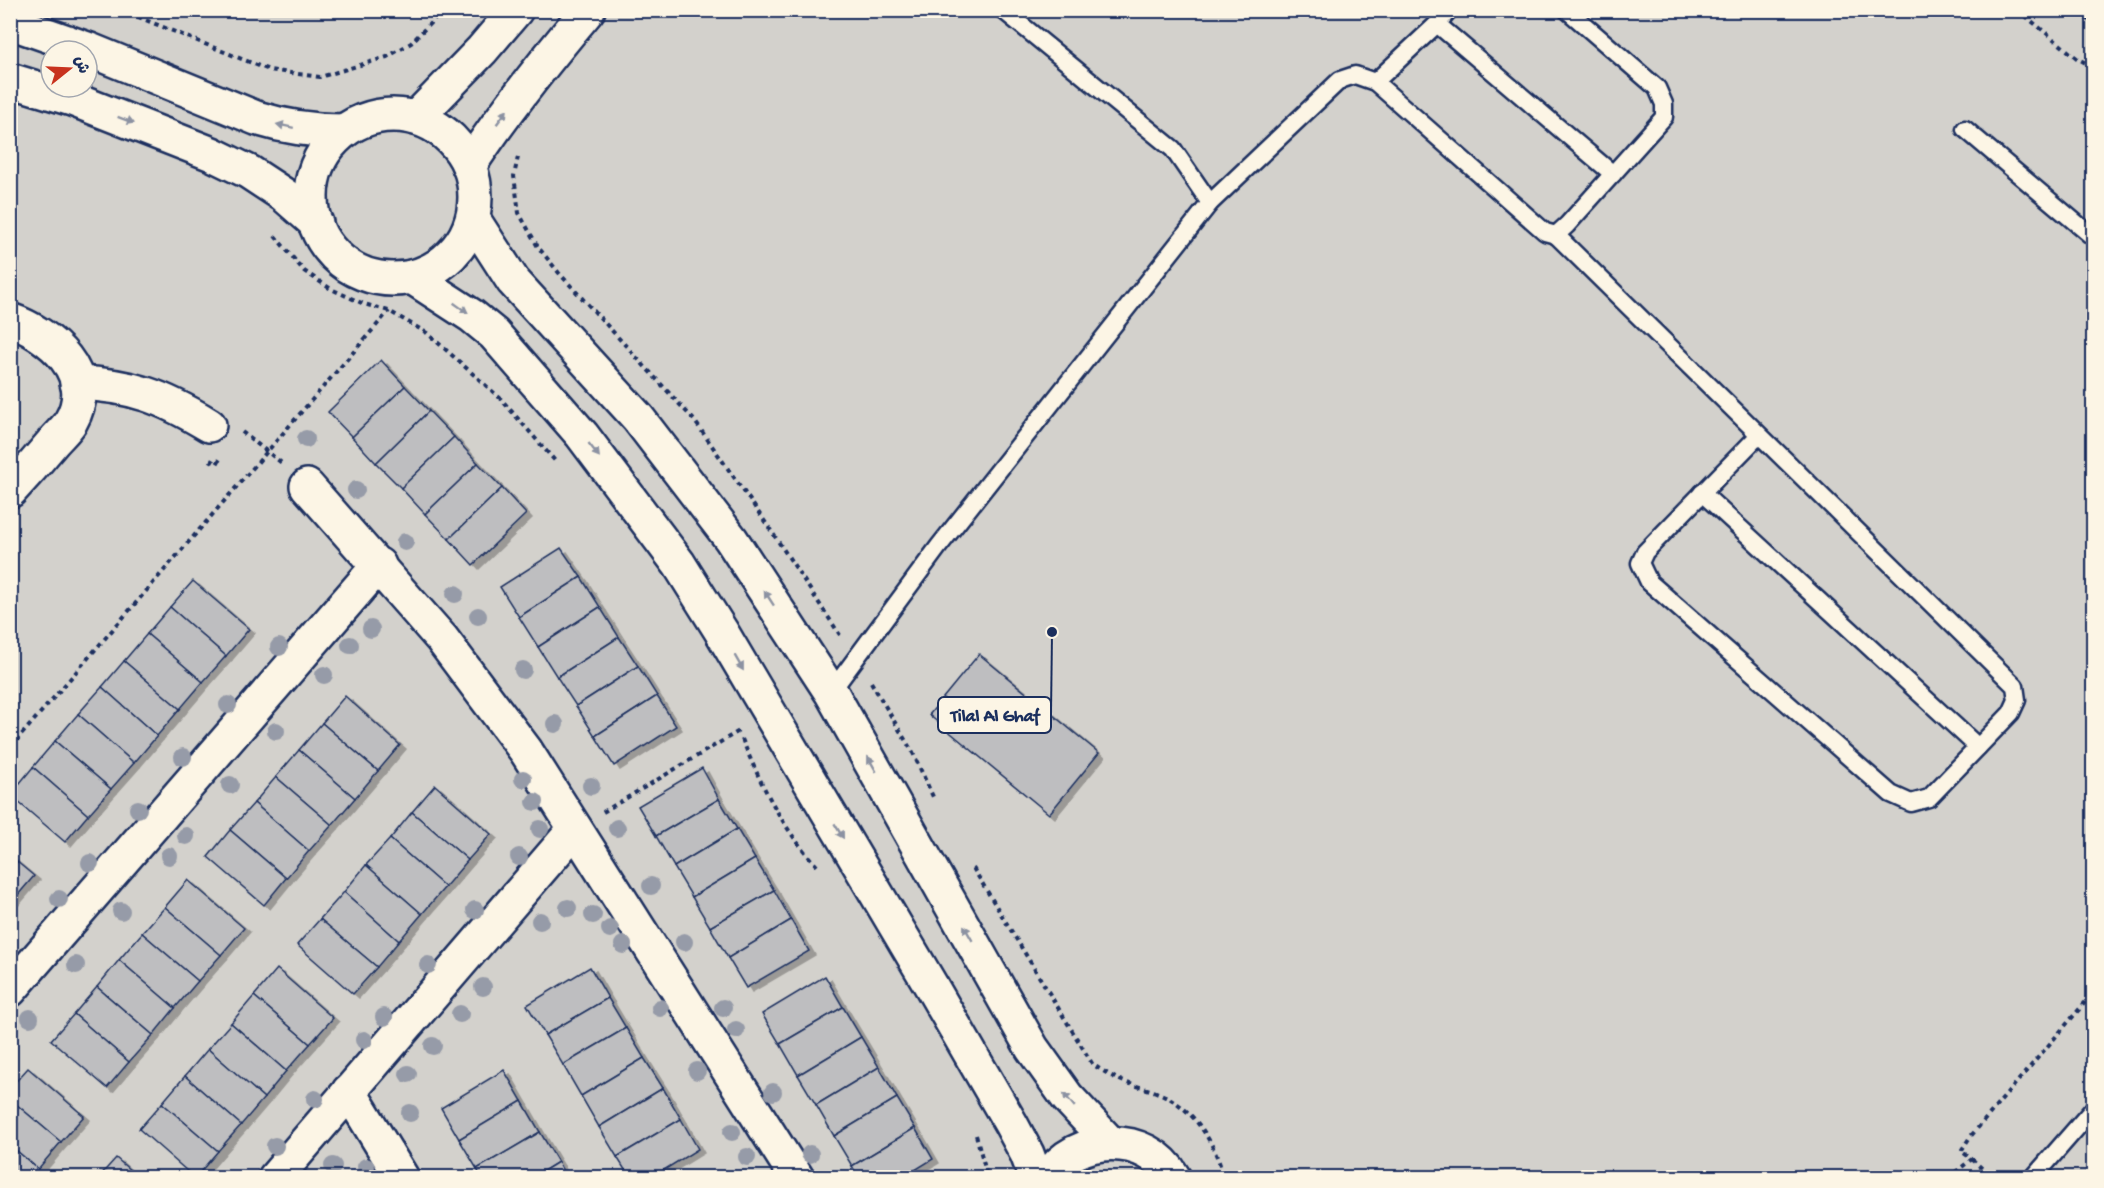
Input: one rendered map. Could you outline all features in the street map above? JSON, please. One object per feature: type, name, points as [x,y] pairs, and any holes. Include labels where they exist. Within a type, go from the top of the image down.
[{"type":"street","points":[[416,118],[516,10]]},
{"type":"street","points":[[469,166],[525,85],[588,10]]},
{"type":"street","points":[[10,22],[90,50],[256,118],[314,131],[343,131]]},
{"type":"street","points":[[10,80],[72,99],[212,154],[249,172],[284,195],[316,223]]},
{"type":"street","points":[[391,114],[416,118],[438,128],[456,145],[469,166],[474,183],[475,201],[472,219],[464,239],[450,256],[432,269],[412,277],[388,279],[364,274],[343,262],[327,244],[316,223],[312,197],[315,172],[326,150],[343,131],[366,119],[391,114]]},
{"type":"street","points":[[472,219],[513,281],[638,418],[731,539],[831,692],[1032,1048],[1067,1097],[1109,1142]]},
{"type":"street","points":[[412,277],[463,309],[494,334],[582,435],[679,564],[930,984],[1011,1124],[1027,1154],[1036,1178]]},
{"type":"street","points":[[10,320],[22,324],[51,342],[66,356],[77,383],[78,397],[71,421],[10,491]]},
{"type":"street","points":[[77,383],[105,384],[158,397],[209,425]]},
{"type":"street","points":[[308,486],[442,639],[526,751],[797,1178]]},
{"type":"street","points":[[10,990],[379,565]]},
{"type":"street","points":[[274,1178],[575,829]]},
{"type":"street","points":[[349,1090],[402,1178]]},
{"type":"street","points":[[1048,1178],[1061,1161],[1076,1151],[1109,1142],[1132,1145],[1154,1156],[1174,1178]]},
{"type":"lane","points":[[1003,10],[1173,149],[1210,203]]},
{"type":"lane","points":[[1375,82],[1449,10]]},
{"type":"lane","points":[[1556,235],[1664,117],[1664,104],[1657,88],[1567,10]]},
{"type":"lane","points":[[1437,24],[1613,174]]},
{"type":"lane","points":[[831,692],[939,546],[1210,203],[1340,80],[1355,75],[1375,82],[1545,232],[1556,235],[2015,686],[2017,700],[2011,713],[1929,798],[1911,803],[1891,794],[1649,582],[1640,563],[1645,552],[1759,435]]},
{"type":"lane","points":[[1965,129],[2094,238]]},
{"type":"lane","points":[[1702,493],[1978,747]]},
{"type":"lane","points":[[2033,1178],[2094,1108]]},
{"type":"path","points":[[121,10],[269,70],[320,77],[387,57],[411,43],[443,10]]},
{"type":"path","points":[[2018,10],[2078,59],[2094,67]]},
{"type":"path","points":[[273,234],[304,271],[331,289],[364,304],[389,311],[427,333],[500,398],[561,468]]},
{"type":"path","points":[[10,748],[389,311]]},
{"type":"path","points":[[734,721],[760,783],[787,829],[819,867]]},
{"type":"path","points":[[575,829],[739,731]]},
{"type":"path","points":[[1992,1178],[1962,1151],[1970,1137],[2094,992]]},
{"type":"path","points":[[975,1131],[986,1173],[985,1178]]},
{"type":"path","points":[[1948,1178],[1972,1159]]},
{"type":"shaded area","points":[[11,11],[2093,11],[2093,1177],[11,1177]]},
{"type":"building","points":[[381,360],[405,386],[352,437],[328,412]]},
{"type":"building","points":[[405,386],[429,411],[376,463],[352,437]]},
{"type":"building","points":[[429,411],[454,437],[401,488],[376,463]]},
{"type":"building","points":[[454,437],[478,463],[425,514],[401,488]]},
{"type":"building","points":[[478,463],[502,488],[449,539],[425,514]]},
{"type":"building","points":[[502,488],[526,514],[473,565],[449,539]]},
{"type":"building","points":[[561,548],[581,577],[519,617],[500,587]]},
{"type":"building","points":[[581,577],[600,607],[538,647],[519,617]]},
{"type":"building","points":[[193,581],[249,629],[226,656],[170,607]]},
{"type":"building","points":[[170,607],[226,656],[203,682],[147,634]]},
{"type":"building","points":[[600,607],[619,637],[557,677],[538,647]]},
{"type":"building","points":[[147,634],[203,682],[180,709],[124,661]]},
{"type":"building","points":[[619,637],[638,666],[576,706],[557,677]]},
{"type":"building","points":[[979,654],[1099,753],[1049,814],[929,715]]},
{"type":"building","points":[[124,661],[180,709],[157,736],[102,687]]},
{"type":"building","points":[[638,666],[657,696],[595,736],[576,706]]},
{"type":"building","points":[[102,687],[157,736],[134,763],[78,714]]},
{"type":"building","points":[[345,696],[400,745],[378,771],[322,723]]},
{"type":"building","points":[[657,696],[676,726],[614,766],[595,736]]},
{"type":"building","points":[[78,714],[134,763],[111,789],[55,741]]},
{"type":"building","points":[[322,723],[378,771],[355,798],[299,750]]},
{"type":"building","points":[[55,741],[111,789],[88,815],[33,767]]},
{"type":"building","points":[[299,750],[355,798],[332,825],[276,777]]},
{"type":"building","points":[[33,767],[88,815],[65,842],[10,795]]},
{"type":"building","points":[[702,768],[719,799],[656,836],[638,806]]},
{"type":"building","points":[[276,777],[332,825],[309,851],[254,803]]},
{"type":"building","points":[[435,785],[491,834],[468,860],[412,812]]},
{"type":"building","points":[[719,799],[737,829],[674,867],[656,836]]},
{"type":"building","points":[[254,803],[309,851],[286,878],[230,830]]},
{"type":"building","points":[[412,812],[468,860],[445,887],[390,839]]},
{"type":"building","points":[[737,829],[755,859],[692,897],[674,867]]},
{"type":"building","points":[[230,830],[286,878],[264,905],[208,857]]},
{"type":"building","points":[[390,839],[445,887],[422,914],[366,865]]},
{"type":"building","points":[[10,856],[34,876],[11,903],[10,903]]},
{"type":"building","points":[[755,859],[774,890],[710,927],[692,897]]},
{"type":"building","points":[[366,865],[422,914],[399,941],[344,892]]},
{"type":"building","points":[[188,880],[244,928],[221,955],[165,907]]},
{"type":"building","points":[[774,890],[791,920],[728,958],[710,927]]},
{"type":"building","points":[[344,892],[399,941],[377,967],[320,919]]},
{"type":"building","points":[[165,907],[221,955],[198,981],[142,933]]},
{"type":"building","points":[[320,919],[377,967],[353,994],[297,945]]},
{"type":"building","points":[[791,920],[809,951],[746,988],[728,958]]},
{"type":"building","points":[[142,933],[198,981],[175,1008],[119,960]]},
{"type":"building","points":[[119,960],[175,1008],[153,1035],[97,987]]},
{"type":"building","points":[[590,967],[608,998],[545,1035],[527,1005]]},
{"type":"building","points":[[277,969],[333,1018],[310,1044],[254,996]]},
{"type":"building","points":[[825,976],[843,1007],[780,1044],[762,1014]]},
{"type":"building","points":[[97,987],[153,1035],[129,1062],[74,1014]]},
{"type":"building","points":[[254,996],[310,1044],[286,1071],[231,1023]]},
{"type":"building","points":[[608,998],[626,1028],[563,1065],[545,1035]]},
{"type":"building","points":[[843,1007],[861,1037],[798,1075],[780,1044]]},
{"type":"building","points":[[74,1014],[129,1062],[107,1088],[51,1040]]},
{"type":"building","points":[[231,1023],[286,1071],[264,1098],[208,1049]]},
{"type":"building","points":[[626,1028],[644,1058],[581,1096],[563,1065]]},
{"type":"building","points":[[861,1037],[879,1067],[816,1105],[798,1075]]},
{"type":"building","points":[[208,1049],[264,1098],[241,1125],[185,1076]]},
{"type":"building","points":[[644,1058],[663,1088],[599,1127],[581,1096]]},
{"type":"building","points":[[879,1067],[897,1098],[834,1136],[816,1105]]},
{"type":"building","points":[[28,1068],[84,1116],[61,1142],[10,1099],[10,1088]]},
{"type":"building","points":[[504,1070],[522,1101],[459,1139],[441,1108]]},
{"type":"building","points":[[185,1076],[241,1125],[218,1151],[162,1103]]},
{"type":"building","points":[[663,1088],[681,1119],[617,1157],[599,1127]]},
{"type":"building","points":[[897,1098],[915,1128],[852,1166],[834,1136]]},
{"type":"building","points":[[10,1099],[61,1142],[38,1169],[10,1145]]},
{"type":"building","points":[[522,1101],[540,1132],[477,1169],[459,1139]]},
{"type":"building","points":[[162,1103],[218,1151],[195,1178],[139,1129]]},
{"type":"building","points":[[681,1119],[698,1149],[651,1178],[630,1178],[617,1157]]},
{"type":"building","points":[[915,1128],[933,1159],[902,1178],[859,1178],[852,1166]]},
{"type":"building","points":[[540,1132],[558,1162],[532,1178],[482,1178],[477,1169]]},
{"type":"building","points":[[10,1145],[38,1169],[31,1178],[10,1178]]},
{"type":"building","points":[[116,1158],[139,1178],[98,1178]]},
{"type":"building","points":[[558,1162],[567,1178],[532,1178]]},
{"type":"place","name":"Tilal Al Ghaf","points":[[1052,632]]}]
